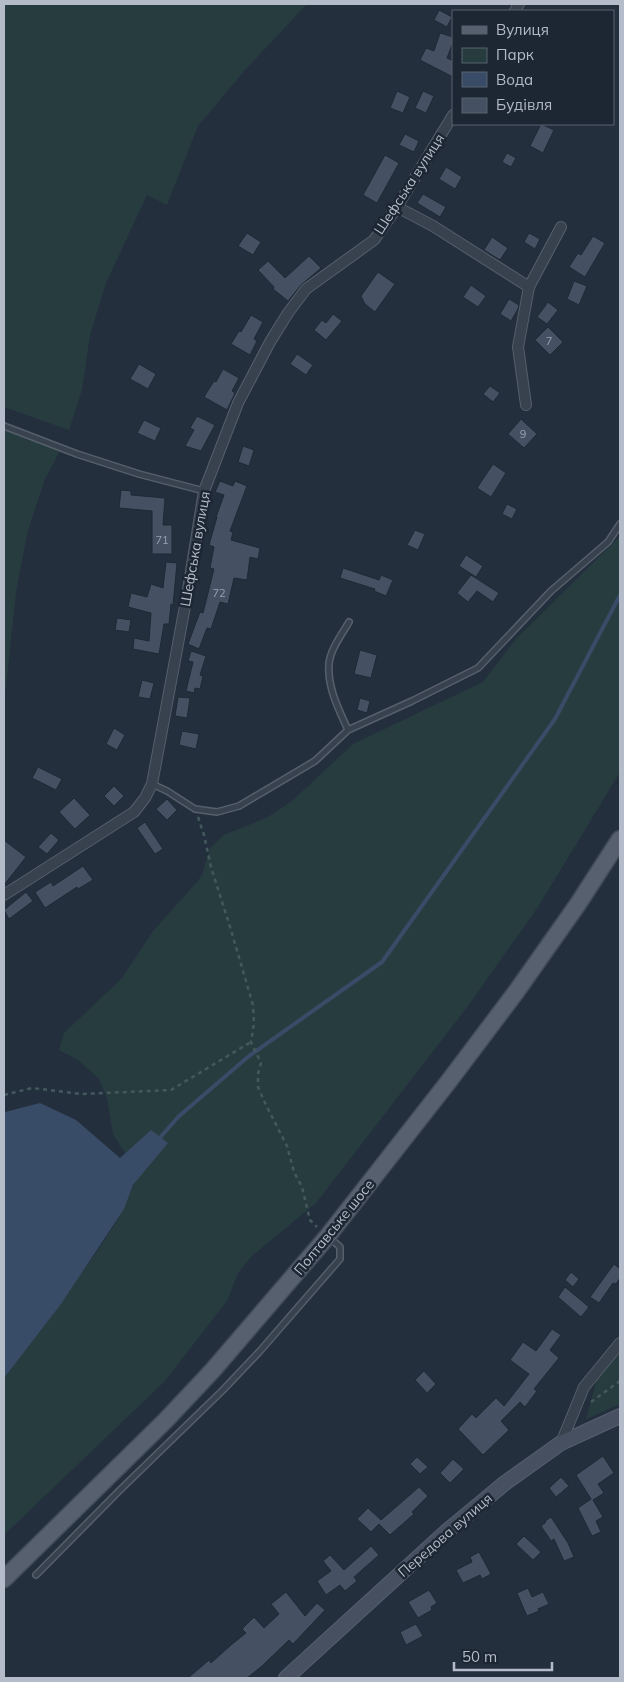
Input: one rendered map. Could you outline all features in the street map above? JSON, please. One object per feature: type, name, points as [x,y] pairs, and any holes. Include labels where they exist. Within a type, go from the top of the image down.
[{"type":"main road","name":"Полтавське шосе","points":[[4,1579],[165,1421],[213,1370],[327,1237],[516,992],[578,904],[620,839]]},
{"type":"street","name":"Шефська вулиця","points":[[4,895],[134,812],[145,798],[152,784],[188,590],[204,491],[238,404],[270,342],[288,313],[306,289],[374,240],[397,208],[452,116]]},
{"type":"street","points":[[397,208],[433,226],[529,287]]},
{"type":"street","points":[[526,405],[518,347],[529,287],[561,227]]},
{"type":"street","points":[[561,1443],[584,1387],[620,1343]]},
{"type":"street","name":"Передова вулиця","points":[[286,1678],[446,1532],[505,1483],[561,1443],[620,1416]]},
{"type":"lane","points":[[4,426],[76,454],[139,474],[204,491]]},
{"type":"lane","points":[[152,784],[195,809],[216,812],[239,806],[315,761],[348,730],[478,668],[550,591],[608,542],[620,524]]},
{"type":"lane","points":[[348,730],[335,703],[329,663],[349,622]]},
{"type":"lane","points":[[36,1575],[223,1390],[260,1351],[340,1259],[340,1246],[327,1237]]},
{"type":"path","points":[[195,809],[204,835],[210,867],[232,930],[253,1005],[254,1023],[251,1042],[261,1063],[258,1074],[258,1087],[287,1146],[294,1172],[302,1188],[310,1220],[327,1237]]},
{"type":"path","points":[[4,1095],[32,1088],[81,1094],[171,1090],[251,1042]]},
{"type":"path","points":[[574,1414],[620,1381]]},
{"type":"green space","points":[[4,4],[307,4],[245,70],[198,126],[167,205],[147,195],[106,283],[90,335],[82,390],[69,430],[4,407]]},
{"type":"green space","points":[[4,425],[62,447],[45,479],[28,530],[16,592],[4,693]]},
{"type":"green space","points":[[620,536],[620,772],[538,907],[468,1006],[316,1203],[253,1255],[238,1273],[227,1301],[164,1382],[4,1535],[4,1378],[91,1260],[117,1221],[136,1180],[130,1161],[113,1134],[107,1098],[99,1079],[77,1059],[59,1050],[64,1033],[122,978],[153,931],[202,875],[210,848],[224,835],[268,817],[292,801],[353,744],[483,682],[515,640]]},
{"type":"green space","points":[[620,1351],[620,1404],[586,1419],[597,1379]]},
{"type":"water","points":[[40,1103],[76,1120],[120,1158],[151,1130],[168,1143],[133,1185],[124,1209],[61,1304],[4,1378],[5,1112]]},
{"type":"building","points":[[439,10],[452,17],[447,27],[434,20]]},
{"type":"building","points":[[440,33],[452,37],[452,45],[447,58],[452,60],[452,76],[420,60],[426,48],[434,51]]},
{"type":"building","points":[[397,91],[410,97],[403,113],[390,108]]},
{"type":"building","points":[[423,91],[434,96],[426,113],[415,108]]},
{"type":"building","points":[[540,125],[554,130],[543,153],[530,146]]},
{"type":"building","points":[[405,134],[419,141],[414,152],[399,145]]},
{"type":"building","points":[[507,153],[516,158],[511,167],[502,162]]},
{"type":"building","points":[[385,155],[399,163],[377,203],[363,195]]},
{"type":"building","points":[[446,167],[462,177],[455,189],[439,179]]},
{"type":"building","points":[[423,194],[446,207],[440,217],[417,203]]},
{"type":"building","points":[[247,233],[261,242],[253,255],[238,246]]},
{"type":"building","points":[[529,233],[540,239],[535,249],[524,242]]},
{"type":"building","points":[[593,236],[605,243],[585,277],[569,267],[578,253],[581,255]]},
{"type":"building","points":[[492,237],[508,248],[500,260],[484,250]]},
{"type":"building","points":[[309,256],[321,268],[301,285],[288,301],[273,289],[274,287],[258,270],[268,261],[285,278]]},
{"type":"building","points":[[378,272],[395,284],[375,312],[365,304],[361,296]]},
{"type":"building","points":[[574,281],[587,286],[579,305],[567,299]]},
{"type":"building","points":[[471,285],[486,296],[478,307],[463,297]]},
{"type":"building","points":[[509,299],[519,305],[511,321],[500,314]]},
{"type":"building","points":[[548,302],[558,310],[547,324],[537,317]]},
{"type":"building","points":[[333,314],[342,321],[326,340],[314,330],[322,320],[326,323]]},
{"type":"building","points":[[251,315],[263,322],[254,339],[257,341],[250,355],[231,344]]},
{"type":"building","points":[[548,327],[563,342],[550,355],[535,340]]},
{"type":"building","points":[[297,354],[313,365],[306,375],[290,364]]},
{"type":"building","points":[[139,364],[156,374],[148,389],[130,379]]},
{"type":"building","points":[[223,369],[239,378],[232,391],[235,393],[227,410],[204,397],[214,381],[216,382]]},
{"type":"building","points":[[490,386],[500,393],[493,402],[483,394]]},
{"type":"building","points":[[197,416],[215,425],[201,451],[185,446],[194,430],[190,428]]},
{"type":"building","points":[[521,419],[537,434],[524,448],[508,434]]},
{"type":"building","points":[[144,420],[161,428],[155,441],[137,433]]},
{"type":"building","points":[[243,446],[254,450],[249,466],[238,462]]},
{"type":"building","points":[[493,464],[506,473],[491,497],[477,488]]},
{"type":"building","points":[[220,481],[233,486],[235,481],[247,486],[230,531],[233,532],[231,540],[260,548],[258,559],[250,557],[247,580],[234,578],[228,604],[220,602],[211,629],[207,628],[199,649],[188,644],[200,612],[203,613],[214,569],[210,568],[214,547],[209,545],[224,495],[215,492]]},
{"type":"building","points":[[121,490],[131,491],[131,495],[165,498],[163,525],[172,525],[172,554],[152,554],[152,511],[119,508]]},
{"type":"building","points":[[507,504],[517,509],[512,519],[502,514]]},
{"type":"building","points":[[415,530],[425,534],[418,550],[407,545]]},
{"type":"building","points":[[466,555],[483,566],[476,577],[459,566]]},
{"type":"building","points":[[166,562],[177,563],[173,605],[171,604],[169,624],[164,624],[159,654],[133,649],[134,638],[149,641],[151,613],[128,607],[131,593],[147,597],[151,584],[163,588]]},
{"type":"building","points":[[343,568],[379,580],[381,575],[393,580],[386,596],[374,591],[375,589],[340,578]]},
{"type":"building","points":[[471,575],[499,593],[493,602],[477,591],[468,602],[457,593]]},
{"type":"building","points":[[117,618],[131,620],[129,632],[115,630]]},
{"type":"building","points":[[360,650],[377,655],[371,678],[354,674]]},
{"type":"building","points":[[191,651],[206,656],[200,675],[203,676],[200,689],[195,688],[194,693],[186,691],[193,662],[188,661]]},
{"type":"building","points":[[142,680],[154,683],[150,699],[138,697]]},
{"type":"building","points":[[178,697],[190,698],[187,718],[175,716]]},
{"type":"building","points":[[360,698],[370,701],[367,713],[357,710]]},
{"type":"building","points":[[114,728],[125,735],[117,750],[106,744]]},
{"type":"building","points":[[182,731],[199,734],[196,749],[179,745]]},
{"type":"building","points":[[38,767],[62,779],[56,790],[32,778]]},
{"type":"building","points":[[114,786],[124,796],[114,806],[104,796]]},
{"type":"building","points":[[74,798],[90,815],[75,829],[59,812]]},
{"type":"building","points":[[167,799],[177,810],[167,820],[156,809]]},
{"type":"building","points":[[145,822],[163,849],[155,854],[137,828]]},
{"type":"building","points":[[51,833],[59,840],[47,854],[38,847]]},
{"type":"building","points":[[4,840],[26,857],[4,885]]},
{"type":"building","points":[[83,866],[93,880],[78,889],[77,887],[45,908],[35,892],[51,882],[53,886]]},
{"type":"building","points":[[26,892],[33,901],[9,919],[4,910]]},
{"type":"building","points":[[614,1264],[620,1269],[620,1278],[616,1284],[613,1283],[599,1303],[590,1297]]},
{"type":"building","points":[[571,1272],[579,1279],[573,1287],[565,1280]]},
{"type":"building","points":[[565,1287],[589,1307],[581,1317],[558,1297]]},
{"type":"building","points":[[552,1329],[561,1335],[550,1350],[559,1358],[534,1389],[537,1391],[525,1407],[520,1402],[501,1421],[509,1430],[483,1455],[458,1429],[472,1414],[476,1418],[496,1398],[504,1406],[529,1374],[510,1360],[523,1342],[536,1351]]},
{"type":"building","points":[[424,1371],[436,1384],[427,1393],[415,1380]]},
{"type":"building","points":[[603,1456],[614,1473],[598,1484],[604,1493],[593,1500],[603,1517],[596,1521],[601,1532],[592,1536],[578,1508],[591,1499],[576,1475]]},
{"type":"building","points":[[417,1457],[428,1467],[420,1474],[410,1464]]},
{"type":"building","points":[[453,1459],[464,1469],[450,1483],[440,1473]]},
{"type":"building","points":[[561,1477],[569,1486],[556,1497],[549,1488]]},
{"type":"building","points":[[419,1487],[428,1496],[412,1512],[414,1514],[390,1535],[379,1524],[371,1532],[357,1519],[368,1508],[381,1520]]},
{"type":"building","points":[[551,1517],[568,1543],[574,1557],[564,1561],[554,1539],[551,1541],[541,1526]]},
{"type":"building","points":[[524,1536],[541,1552],[533,1560],[516,1544]]},
{"type":"building","points":[[371,1546],[379,1555],[354,1577],[357,1581],[345,1591],[340,1585],[326,1595],[317,1581],[331,1571],[323,1561],[330,1555],[344,1570]]},
{"type":"building","points":[[479,1552],[491,1574],[482,1579],[480,1575],[463,1583],[456,1570],[472,1562],[470,1557]]},
{"type":"building","points":[[528,1588],[532,1597],[543,1592],[549,1604],[527,1616],[517,1593]]},
{"type":"building","points":[[429,1590],[437,1603],[431,1607],[432,1610],[418,1618],[408,1602]]},
{"type":"building","points":[[286,1592],[305,1616],[317,1603],[325,1610],[293,1644],[289,1640],[247,1678],[188,1678],[209,1660],[211,1663],[246,1633],[242,1629],[254,1617],[264,1628],[279,1614],[271,1604]]},
{"type":"building","points":[[416,1624],[423,1636],[406,1645],[400,1632]]},
{"type":"waterway","points":[[158,1140],[178,1117],[249,1056],[382,962],[555,719],[620,595]]}]
